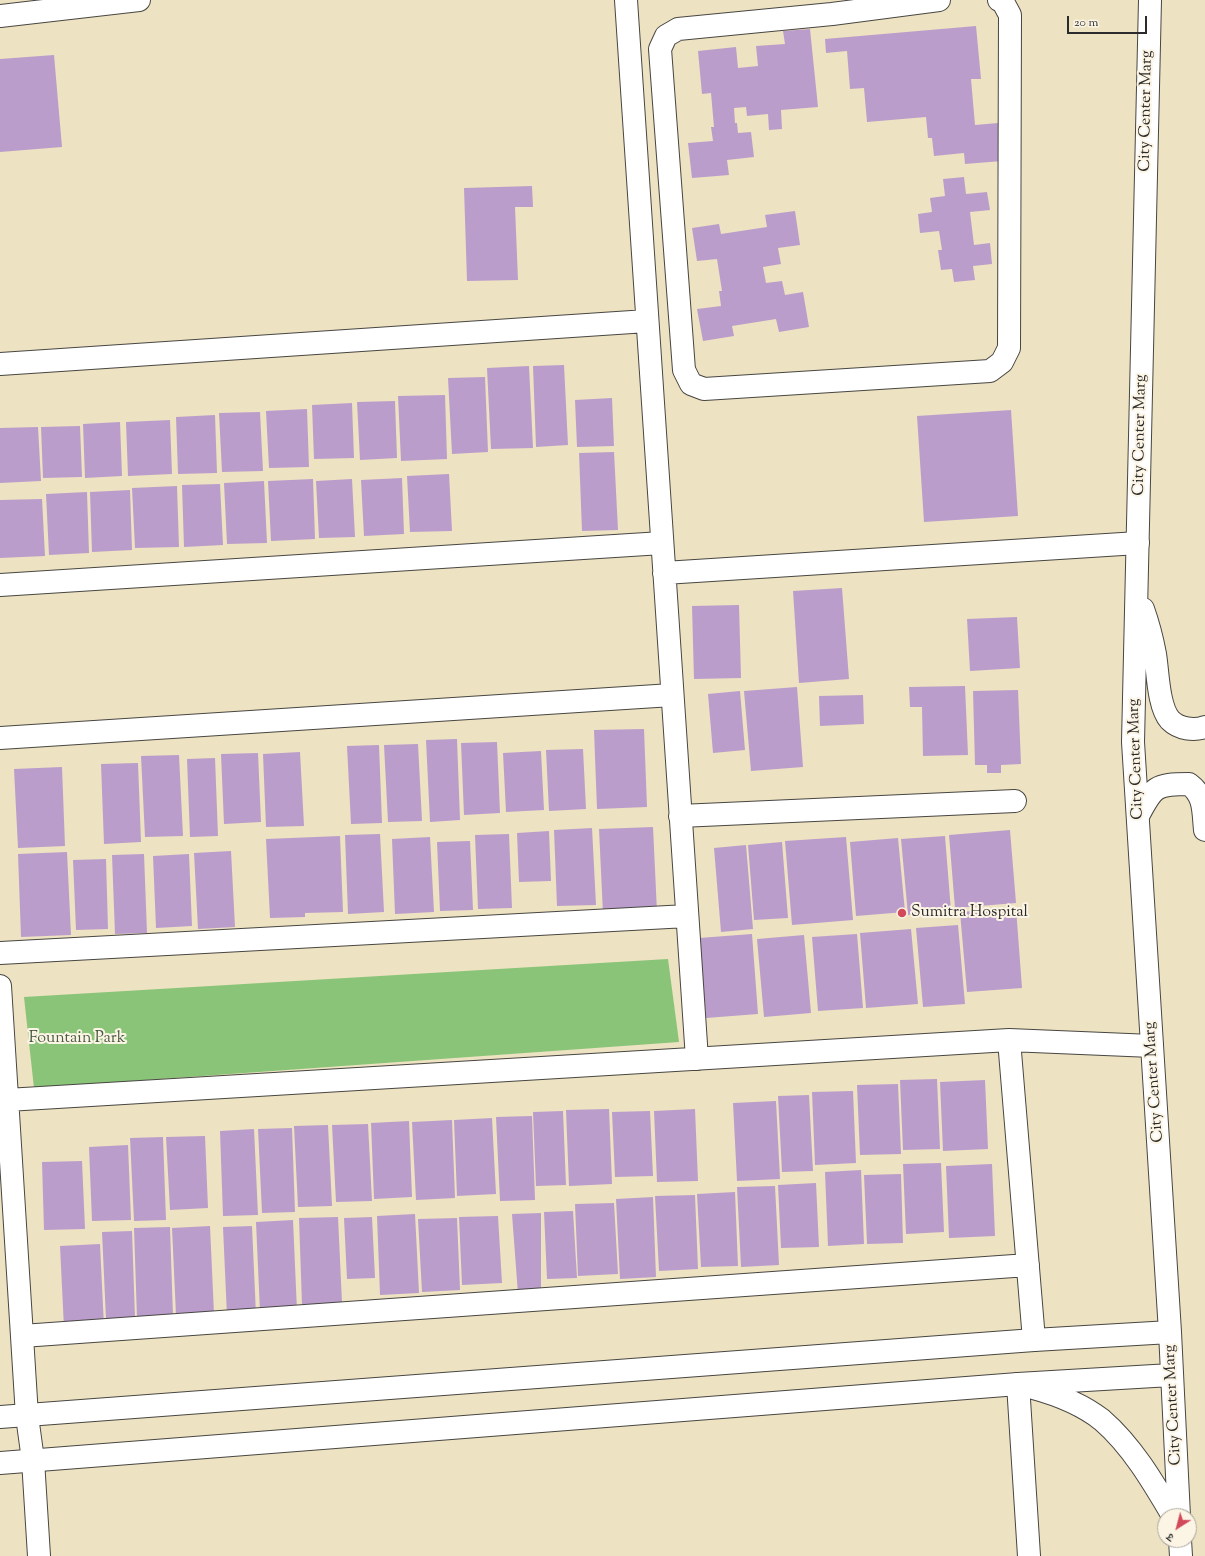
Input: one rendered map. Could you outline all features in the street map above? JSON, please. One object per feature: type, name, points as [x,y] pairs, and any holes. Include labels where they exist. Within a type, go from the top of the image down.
[{"type":"street","points":[[0,12],[0,16],[139,0]]},
{"type":"street","points":[[626,0],[697,1059]]},
{"type":"street","points":[[939,0],[832,7],[678,29],[666,36],[660,49],[684,370],[691,384],[704,389],[990,371],[1002,362],[1009,348],[1010,15],[1003,2],[999,0]]},
{"type":"street","name":"City Center Marg","points":[[1150,0],[1133,742],[1170,1332],[1179,1508]]},
{"type":"street","points":[[0,364],[647,321]]},
{"type":"street","points":[[0,585],[662,542]]},
{"type":"street","points":[[664,573],[1138,543]]},
{"type":"street","points":[[1137,593],[1148,622],[1155,653],[1162,701],[1166,713],[1176,725],[1198,729],[1205,727]]},
{"type":"street","points":[[0,738],[672,695]]},
{"type":"street","points":[[1138,816],[1152,791],[1168,785],[1189,784],[1197,790],[1200,796],[1205,830]]},
{"type":"street","points":[[680,816],[1015,801]]},
{"type":"street","points":[[0,953],[687,916]]},
{"type":"street","points":[[0,986],[26,1416],[33,1460],[39,1556]]},
{"type":"street","points":[[1009,1040],[1034,1340]]},
{"type":"street","points":[[7,1100],[1009,1040],[1152,1046]]},
{"type":"street","points":[[22,1336],[1028,1265]]},
{"type":"street","points":[[0,1417],[1034,1340],[1170,1332]]},
{"type":"street","points":[[0,1463],[1018,1384],[1171,1375]]},
{"type":"street","points":[[1018,1384],[1068,1400],[1101,1420],[1123,1442],[1145,1469],[1168,1508]]},
{"type":"street","points":[[1018,1384],[1029,1556]]},
{"type":"green space","name":"Fountain Park","points":[[668,959],[679,1042],[34,1088],[24,997]]},
{"type":"building","points":[[976,26],[981,79],[971,79],[975,125],[998,123],[1002,161],[965,164],[964,153],[934,156],[932,138],[928,138],[926,117],[867,122],[864,88],[850,89],[847,51],[826,53],[825,39]]},
{"type":"building","points":[[810,29],[818,107],[781,110],[782,129],[769,130],[768,114],[747,116],[746,107],[734,108],[735,123],[737,123],[738,133],[751,132],[754,157],[727,160],[729,175],[692,178],[688,143],[713,141],[711,127],[714,127],[711,93],[702,94],[698,51],[736,47],[738,68],[758,66],[756,46],[785,44],[783,31]]},
{"type":"building","points":[[54,55],[62,147],[0,152],[0,59]]},
{"type":"building","points":[[964,177],[966,194],[987,192],[990,210],[970,212],[974,245],[990,243],[992,264],[973,266],[975,280],[954,282],[952,269],[941,270],[938,250],[942,250],[939,231],[920,233],[918,214],[932,212],[930,198],[945,196],[943,179]]},
{"type":"building","points":[[532,186],[533,207],[515,207],[518,280],[467,281],[464,188]]},
{"type":"building","points":[[795,211],[800,245],[778,248],[781,264],[763,267],[766,283],[782,281],[785,295],[803,292],[809,327],[779,332],[776,319],[732,326],[734,336],[703,341],[697,309],[721,306],[719,291],[722,291],[717,259],[697,261],[692,228],[719,224],[721,234],[767,227],[765,215]]},
{"type":"building","points":[[564,365],[568,445],[536,447],[533,366]]},
{"type":"building","points":[[529,366],[533,448],[491,449],[487,368]]},
{"type":"building","points":[[485,377],[488,452],[452,454],[448,378]]},
{"type":"building","points":[[445,395],[447,459],[401,461],[398,396]]},
{"type":"building","points":[[612,398],[614,446],[577,447],[575,400]]},
{"type":"building","points":[[395,401],[397,458],[360,460],[357,402]]},
{"type":"building","points":[[352,403],[354,458],[314,459],[312,405]]},
{"type":"building","points":[[307,409],[309,467],[269,468],[266,411]]},
{"type":"building","points":[[1011,410],[1018,516],[924,522],[917,416]]},
{"type":"building","points":[[260,412],[263,471],[222,472],[219,413]]},
{"type":"building","points":[[215,415],[217,473],[178,474],[176,417]]},
{"type":"building","points":[[170,420],[172,474],[128,476],[126,422]]},
{"type":"building","points":[[120,422],[122,476],[85,478],[83,424]]},
{"type":"building","points":[[80,426],[82,477],[43,478],[41,427]]},
{"type":"building","points":[[38,427],[41,481],[0,483],[0,428]]},
{"type":"building","points":[[614,452],[618,530],[582,531],[579,453]]},
{"type":"building","points":[[449,474],[452,531],[410,532],[407,476]]},
{"type":"building","points":[[402,478],[404,534],[364,536],[361,480]]},
{"type":"building","points":[[313,479],[315,539],[271,541],[268,481]]},
{"type":"building","points":[[352,479],[355,537],[319,538],[316,481]]},
{"type":"building","points":[[264,481],[267,543],[227,544],[224,483]]},
{"type":"building","points":[[220,484],[223,545],[184,547],[182,485]]},
{"type":"building","points":[[177,486],[179,547],[135,548],[132,488]]},
{"type":"building","points":[[130,490],[132,550],[92,552],[90,492]]},
{"type":"building","points":[[87,492],[89,553],[49,555],[46,494]]},
{"type":"building","points":[[42,499],[45,556],[0,558],[0,500]]},
{"type":"building","points":[[842,588],[849,679],[799,683],[793,591]]},
{"type":"building","points":[[739,605],[741,678],[694,679],[692,606]]},
{"type":"building","points":[[1017,617],[1020,668],[970,671],[967,619]]},
{"type":"building","points":[[965,686],[968,755],[923,756],[922,707],[910,707],[909,687]]},
{"type":"building","points":[[797,687],[803,767],[751,771],[744,691]]},
{"type":"building","points":[[1018,690],[1021,764],[1001,765],[1001,773],[987,773],[987,765],[975,765],[973,691]]},
{"type":"building","points":[[740,691],[745,750],[713,753],[708,694]]},
{"type":"building","points":[[863,695],[864,724],[820,726],[819,696]]},
{"type":"building","points":[[644,729],[647,807],[597,809],[594,730]]},
{"type":"building","points":[[457,739],[460,820],[430,822],[426,740]]},
{"type":"building","points":[[497,742],[500,813],[464,815],[461,743]]},
{"type":"building","points":[[418,744],[422,821],[388,822],[384,745]]},
{"type":"building","points":[[379,745],[382,823],[351,824],[347,746]]},
{"type":"building","points":[[583,749],[586,809],[549,811],[546,750]]},
{"type":"building","points":[[541,751],[544,810],[506,812],[503,753]]},
{"type":"building","points":[[300,752],[304,826],[266,827],[263,754]]},
{"type":"building","points":[[258,753],[261,822],[224,824],[221,754]]},
{"type":"building","points":[[179,755],[183,836],[145,837],[141,756]]},
{"type":"building","points":[[215,758],[218,836],[190,837],[187,759]]},
{"type":"building","points":[[138,763],[141,842],[104,844],[101,764]]},
{"type":"building","points":[[62,767],[65,846],[18,848],[14,769]]},
{"type":"building","points":[[653,827],[657,912],[603,914],[599,829]]},
{"type":"building","points":[[592,828],[596,905],[557,906],[554,830]]},
{"type":"building","points":[[1010,830],[1016,903],[955,908],[949,835]]},
{"type":"building","points":[[549,831],[551,881],[519,882],[517,833]]},
{"type":"building","points":[[380,834],[384,912],[348,914],[345,835]]},
{"type":"building","points":[[509,834],[512,908],[478,909],[475,835]]},
{"type":"building","points":[[340,836],[343,912],[305,913],[305,917],[270,918],[266,839]]},
{"type":"building","points":[[945,836],[951,911],[908,915],[901,839]]},
{"type":"building","points":[[430,837],[434,912],[395,914],[392,839]]},
{"type":"building","points":[[846,837],[853,920],[792,925],[785,841]]},
{"type":"building","points":[[898,838],[905,912],[856,916],[850,842]]},
{"type":"building","points":[[470,841],[473,910],[440,911],[437,842]]},
{"type":"building","points":[[782,842],[788,918],[754,920],[748,845]]},
{"type":"building","points":[[746,845],[753,929],[721,932],[714,848]]},
{"type":"building","points":[[231,851],[235,927],[198,929],[194,853]]},
{"type":"building","points":[[67,852],[71,935],[21,937],[18,854]]},
{"type":"building","points":[[144,854],[147,933],[115,934],[112,855]]},
{"type":"building","points":[[189,854],[192,926],[156,928],[153,856]]},
{"type":"building","points":[[106,859],[108,929],[76,930],[73,860]]},
{"type":"building","points":[[1016,908],[1022,988],[967,992],[960,912]]},
{"type":"building","points":[[958,925],[965,1004],[923,1007],[916,928]]},
{"type":"building","points":[[911,929],[918,1004],[866,1008],[860,933]]},
{"type":"building","points":[[752,934],[758,1014],[706,1018],[699,938]]},
{"type":"building","points":[[857,934],[863,1008],[818,1011],[812,937]]},
{"type":"building","points":[[804,935],[811,1013],[764,1017],[757,939]]},
{"type":"building","points":[[937,1079],[940,1149],[903,1150],[900,1080]]},
{"type":"building","points":[[985,1080],[988,1149],[943,1151],[940,1082]]},
{"type":"building","points":[[898,1084],[901,1154],[860,1155],[857,1085]]},
{"type":"building","points":[[853,1091],[856,1163],[815,1165],[812,1092]]},
{"type":"building","points":[[809,1095],[813,1171],[782,1172],[778,1096]]},
{"type":"building","points":[[776,1101],[780,1179],[737,1181],[733,1103]]},
{"type":"building","points":[[609,1109],[612,1184],[569,1186],[566,1110]]},
{"type":"building","points":[[695,1109],[698,1181],[657,1182],[654,1111]]},
{"type":"building","points":[[563,1111],[566,1185],[536,1186],[533,1112]]},
{"type":"building","points":[[650,1111],[653,1176],[615,1177],[612,1112]]},
{"type":"building","points":[[532,1116],[535,1200],[500,1201],[496,1117]]},
{"type":"building","points":[[492,1118],[496,1194],[457,1196],[454,1120]]},
{"type":"building","points":[[452,1120],[455,1198],[416,1200],[412,1122]]},
{"type":"building","points":[[409,1121],[412,1197],[374,1199],[371,1123]]},
{"type":"building","points":[[368,1124],[372,1201],[336,1202],[332,1125]]},
{"type":"building","points":[[328,1125],[332,1206],[298,1207],[294,1126]]},
{"type":"building","points":[[292,1128],[295,1212],[262,1213],[258,1129]]},
{"type":"building","points":[[254,1129],[258,1215],[223,1216],[220,1131]]},
{"type":"building","points":[[205,1136],[208,1208],[170,1210],[166,1137]]},
{"type":"building","points":[[163,1137],[166,1220],[134,1221],[130,1138]]},
{"type":"building","points":[[128,1145],[131,1220],[92,1221],[89,1147]]},
{"type":"building","points":[[82,1161],[85,1229],[44,1230],[42,1162]]},
{"type":"building","points":[[941,1163],[944,1232],[906,1234],[903,1164]]},
{"type":"building","points":[[992,1164],[995,1236],[949,1238],[946,1166]]},
{"type":"building","points":[[861,1170],[864,1244],[828,1246],[825,1172]]},
{"type":"building","points":[[901,1174],[903,1243],[867,1244],[864,1175]]},
{"type":"building","points":[[816,1183],[819,1247],[781,1248],[778,1185]]},
{"type":"building","points":[[775,1186],[779,1265],[741,1267],[737,1187]]},
{"type":"building","points":[[735,1192],[738,1266],[701,1267],[697,1194]]},
{"type":"building","points":[[695,1195],[698,1269],[659,1271],[655,1196]]},
{"type":"building","points":[[653,1197],[656,1277],[620,1279],[616,1199]]},
{"type":"building","points":[[614,1203],[618,1274],[578,1276],[575,1204]]},
{"type":"building","points":[[573,1211],[577,1278],[547,1279],[544,1212]]},
{"type":"building","points":[[541,1213],[541,1292],[518,1294],[512,1214]]},
{"type":"building","points":[[415,1214],[419,1293],[380,1295],[377,1216]]},
{"type":"building","points":[[498,1216],[502,1283],[462,1285],[459,1217]]},
{"type":"building","points":[[338,1217],[342,1303],[302,1305],[299,1218]]},
{"type":"building","points":[[372,1217],[375,1278],[347,1279],[344,1218]]},
{"type":"building","points":[[457,1218],[460,1290],[422,1292],[418,1219]]},
{"type":"building","points":[[293,1220],[297,1311],[260,1312],[256,1222]]},
{"type":"building","points":[[210,1226],[214,1314],[176,1315],[172,1228]]},
{"type":"building","points":[[252,1226],[256,1315],[227,1316],[223,1227]]},
{"type":"building","points":[[170,1227],[173,1316],[137,1318],[134,1228]]},
{"type":"building","points":[[132,1231],[135,1318],[106,1319],[102,1232]]},
{"type":"building","points":[[100,1244],[104,1327],[64,1328],[60,1246]]},
{"type":"place","name":"Sumitra Hospital","points":[[902,913]]}]
